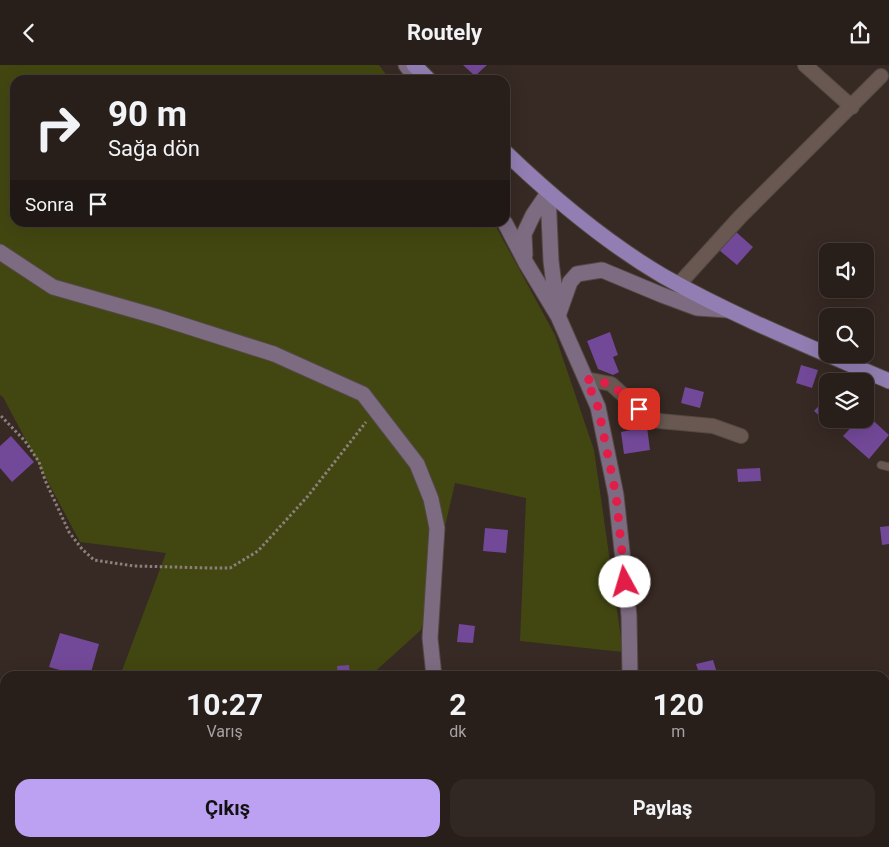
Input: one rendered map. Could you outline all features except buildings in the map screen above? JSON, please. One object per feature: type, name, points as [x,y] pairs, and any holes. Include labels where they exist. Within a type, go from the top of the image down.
[{"type":"main road","points":[[414,65],[424,75]]},
{"type":"main road","points":[[510,157],[548,193],[608,240],[662,275],[727,310],[889,381]]},
{"type":"main road","points":[[526,263],[524,234],[533,215],[548,193]]},
{"type":"main road","points":[[548,193],[551,261],[558,315]]},
{"type":"main road","points":[[507,227],[526,263],[558,315],[598,407],[616,495],[629,616],[630,671]]},
{"type":"main road","points":[[0,252],[53,287],[158,317],[274,354],[363,394],[417,464],[431,499],[437,528],[430,638],[433,671]]},
{"type":"main road","points":[[558,315],[570,282],[577,274],[602,270],[697,308],[727,310]]},
{"type":"street","points":[[805,65],[852,107]]},
{"type":"street","points":[[679,285],[740,217],[881,76]]},
{"type":"street","points":[[586,379],[611,384],[639,409],[659,421],[713,427],[741,436]]},
{"type":"path","points":[[1,415],[25,441],[39,462],[69,532],[82,549],[94,560],[134,566],[211,569],[230,568],[258,551],[308,496],[375,410]]},
{"type":"green space","points":[[0,65],[379,65],[386,75],[10,75],[10,227],[496,227],[555,335],[594,450],[623,652],[520,641],[526,498],[455,483],[421,630],[376,671],[122,671],[166,553],[80,542],[3,397],[0,395]]},
{"type":"route","points":[[625,582],[616,495],[598,407],[586,379],[611,384],[639,409]]}]
